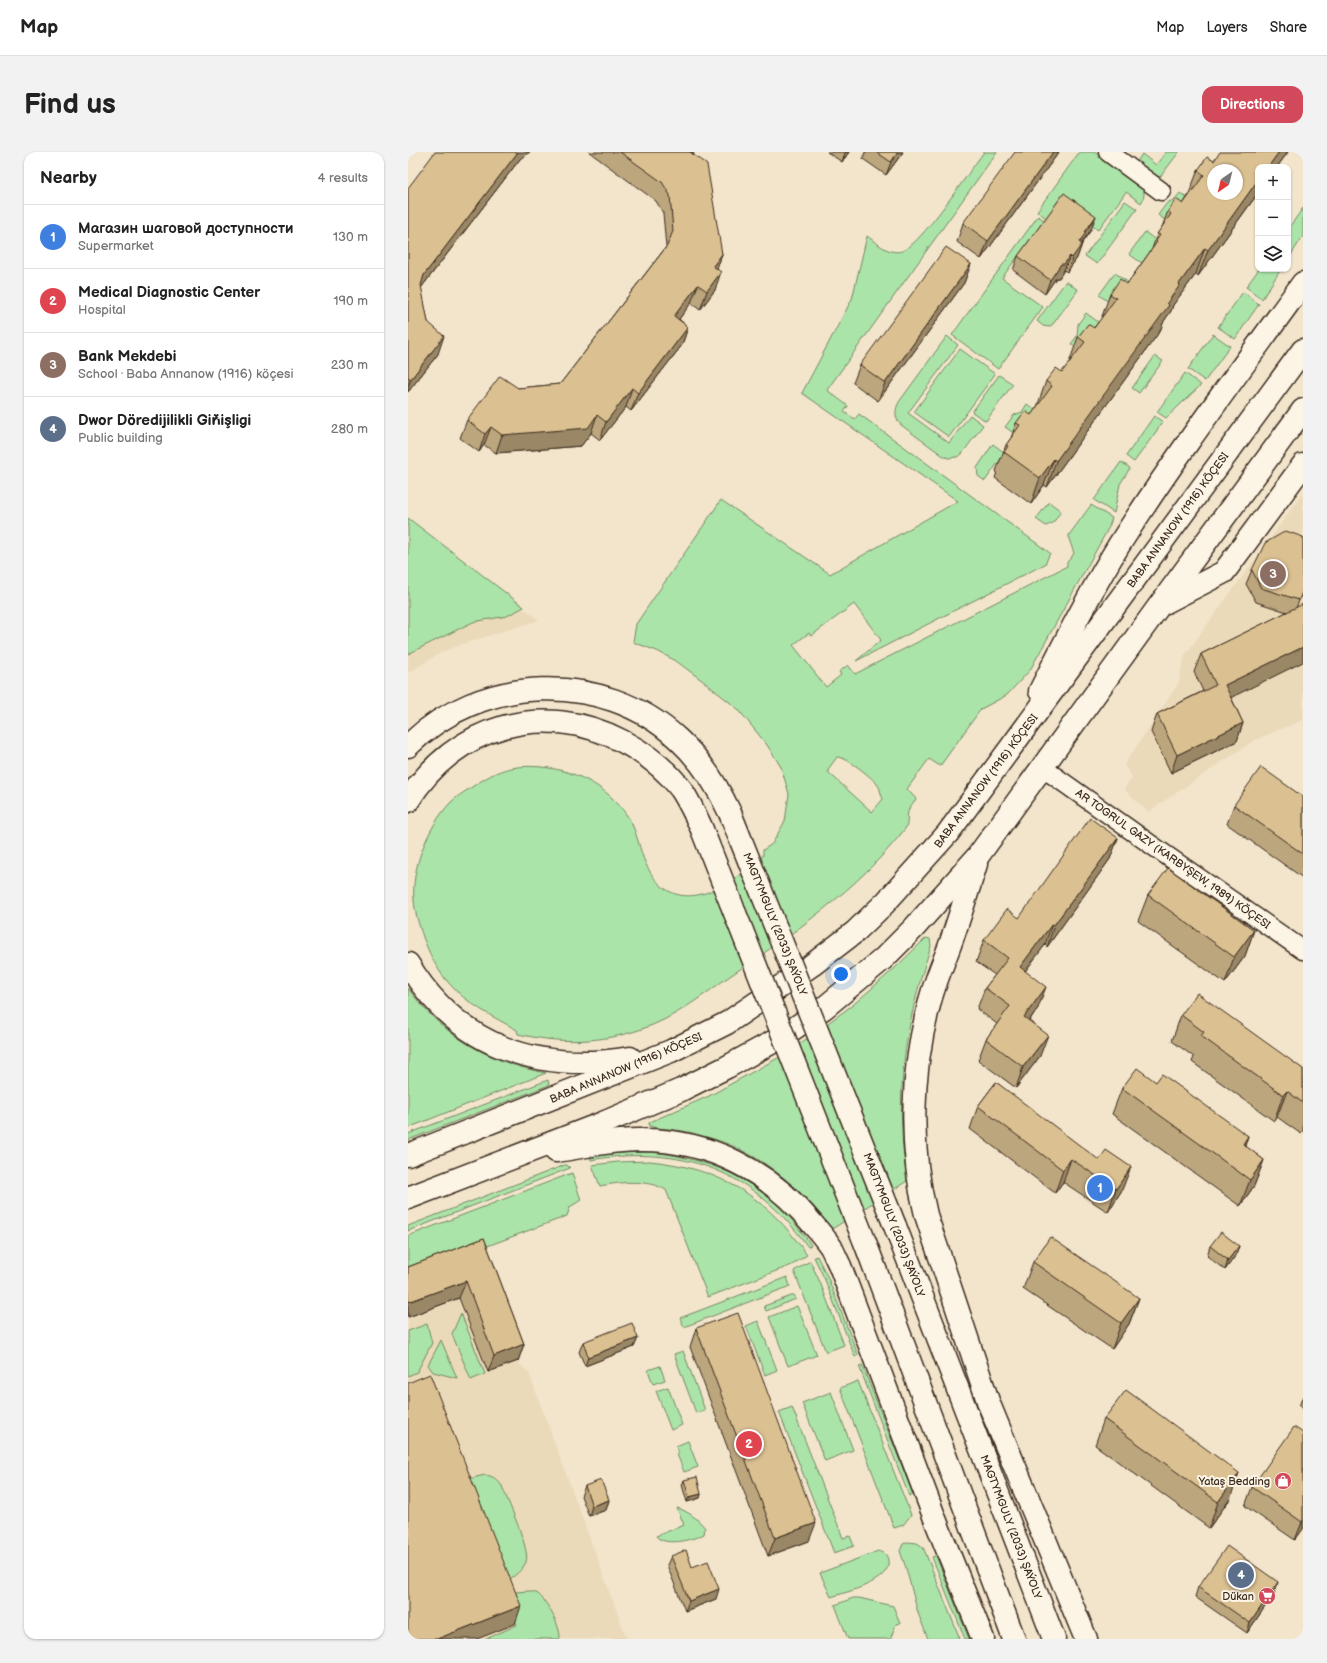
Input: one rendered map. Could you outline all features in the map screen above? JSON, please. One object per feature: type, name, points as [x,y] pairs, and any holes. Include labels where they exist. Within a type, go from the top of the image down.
[{"type":"main road","points":[[1014,743],[1075,620],[1119,546],[1171,466],[1303,282]]},
{"type":"main road","name":"BABA ANNANOW (1916) KÖÇESI","points":[[408,1155],[671,1051],[700,1037],[738,1016],[812,965],[855,932],[885,903],[948,833],[1303,350]]},
{"type":"main road","points":[[408,1198],[509,1158],[603,1124],[681,1090],[745,1058],[780,1038],[824,1008],[883,960],[913,929],[978,856],[1303,410]]},
{"type":"main road","points":[[1159,606],[1224,572],[1303,465]]},
{"type":"main road","name":"MAGTYMGULY (2033) ŞAÝOLY","points":[[408,746],[440,719],[470,703],[501,693],[538,688],[556,688],[591,694],[623,704],[644,714],[677,738],[693,753],[707,771],[720,792],[730,813],[895,1226],[1054,1639]]},
{"type":"main road","points":[[408,801],[416,788],[437,764],[460,746],[476,737],[511,725],[551,721],[590,727],[610,735],[642,752],[656,763],[681,789],[693,808],[701,827],[866,1245],[1014,1639]]},
{"type":"main road","points":[[978,856],[952,940],[929,1004],[920,1048],[915,1096],[915,1130],[920,1187],[926,1215],[989,1404],[1086,1639]]},
{"type":"main road","points":[[408,964],[428,992],[453,1019],[486,1040],[507,1049],[555,1061],[579,1063],[604,1062],[671,1051]]},
{"type":"main road","points":[[509,1158],[604,1143],[642,1140],[671,1141],[696,1146],[734,1160],[768,1181],[801,1210],[831,1248],[840,1266],[937,1524],[983,1639]]},
{"type":"street","points":[[1108,152],[1161,191]]},
{"type":"street","name":"AR TOGRUL GAZY (KARBYŞEW, 1989) KÖÇESI","points":[[1043,768],[1159,851],[1303,950]]},
{"type":"shaded area","points":[[1303,493],[1303,720],[1255,740],[1148,812],[1124,789],[1132,777],[1124,765],[1178,684],[1185,655]]},
{"type":"shaded area","points":[[408,518],[539,620],[442,652],[408,673]]},
{"type":"shaded area","points":[[479,1254],[518,1362],[529,1373],[627,1639],[408,1639],[408,1281]]},
{"type":"green space","points":[[984,152],[997,152],[827,390],[848,406],[844,412],[855,419],[859,414],[1050,553],[1045,564],[856,661],[881,640],[854,604],[811,636],[809,633],[793,645],[826,687],[841,675],[839,672],[848,665],[855,674],[1067,566],[1067,562],[1074,553],[1069,535],[1091,505],[1112,518],[1109,527],[1030,670],[1007,695],[981,709],[940,766],[929,759],[907,789],[916,799],[909,809],[905,829],[866,872],[845,891],[801,927],[688,1006],[666,1019],[627,1034],[596,1039],[565,1041],[518,1034],[517,1030],[480,1009],[454,989],[443,976],[430,955],[415,910],[414,900],[415,875],[418,862],[428,836],[450,803],[481,781],[506,769],[515,767],[538,767],[556,769],[581,777],[604,791],[614,800],[631,822],[649,870],[661,885],[675,894],[690,896],[705,893],[736,877],[763,856],[763,850],[772,844],[785,821],[789,794],[781,767],[767,745],[738,709],[676,661],[657,651],[633,642],[636,624],[721,500],[830,574],[958,501],[802,393],[852,299],[867,236],[883,248],[892,251],[902,251],[910,246],[932,222]],"holes":[[[837,757],[869,776],[878,786],[883,799],[872,812],[828,772],[829,768]]]},
{"type":"green space","points":[[1081,152],[1094,152],[1129,175],[1140,184],[1144,190],[1144,196],[1141,203],[1126,192],[1098,230],[1058,201],[1046,218],[1037,211],[1078,154]]},
{"type":"green space","points":[[1166,152],[1179,152],[1160,177],[1137,162],[1142,154],[1156,165]]},
{"type":"green space","points":[[1180,193],[1188,199],[1170,224],[1158,215],[1167,203],[1175,199]]},
{"type":"green space","points":[[1125,201],[1137,209],[1097,264],[1085,256]]},
{"type":"green space","points":[[1303,208],[1303,236],[1291,255],[1291,236],[1291,225]]},
{"type":"green space","points":[[1038,216],[1044,220],[1002,278],[1043,307],[998,369],[952,335]]},
{"type":"green space","points":[[1145,232],[1158,242],[1143,264],[1129,254]]},
{"type":"green space","points":[[1257,272],[1279,272],[1262,299],[1246,287]]},
{"type":"green space","points":[[1115,273],[1129,283],[1113,305],[1099,295]]},
{"type":"green space","points":[[1066,281],[1078,290],[1053,324],[1049,327],[1043,326],[1037,321]]},
{"type":"green space","points":[[1243,292],[1259,304],[1235,339],[1218,327]]},
{"type":"green space","points":[[1086,313],[1098,322],[1078,349],[1071,344],[1077,336],[1078,324]]},
{"type":"green space","points":[[1213,334],[1230,346],[1205,381],[1188,369]]},
{"type":"green space","points":[[947,336],[958,345],[908,413],[949,443],[970,415],[983,425],[962,454],[957,457],[948,458],[901,425],[896,414],[899,402]]},
{"type":"green space","points":[[960,349],[995,374],[949,437],[914,412]]},
{"type":"green space","points":[[1155,356],[1163,361],[1139,393],[1132,388]]},
{"type":"green space","points":[[1185,373],[1201,385],[1166,418],[1157,412]]},
{"type":"green space","points":[[999,375],[1013,384],[986,421],[972,412]]},
{"type":"green space","points":[[1027,404],[1036,411],[1018,436],[1005,427],[1014,415],[1022,412]]},
{"type":"green space","points":[[1154,416],[1163,422],[1134,462],[1126,456]]},
{"type":"green space","points":[[993,444],[1005,453],[985,481],[978,476],[977,468]]},
{"type":"green space","points":[[1121,462],[1130,468],[1120,484],[1114,513],[1094,500]]},
{"type":"green space","points":[[1049,502],[1061,511],[1053,523],[1046,526],[1036,519]]},
{"type":"green space","points":[[408,518],[524,607],[507,616],[473,622],[408,654]]},
{"type":"green space","points":[[926,938],[930,939],[931,946],[914,1005],[904,1062],[901,1120],[907,1181],[832,1229],[806,1198],[775,1171],[759,1160],[723,1142],[690,1132],[649,1126],[650,1122],[709,1096],[787,1053],[854,1004]]},
{"type":"green space","points":[[408,988],[421,1005],[436,1020],[451,1033],[468,1044],[505,1062],[546,1073],[408,1128]]},
{"type":"green space","points":[[548,1080],[549,1085],[408,1140],[408,1134]]},
{"type":"green space","points":[[650,1152],[698,1161],[721,1169],[741,1179],[761,1191],[779,1207],[796,1224],[811,1245],[808,1247],[787,1221],[764,1199],[740,1182],[713,1169],[685,1160],[656,1156],[624,1156],[591,1160],[590,1156]]},
{"type":"green space","points":[[650,1161],[698,1170],[740,1189],[775,1217],[792,1235],[807,1255],[792,1265],[708,1297],[666,1190],[651,1184],[634,1182],[600,1186],[592,1165],[618,1162]]},
{"type":"green space","points":[[565,1165],[570,1168],[408,1231],[408,1226]]},
{"type":"green space","points":[[572,1173],[581,1200],[570,1207],[567,1216],[408,1276],[408,1236]]},
{"type":"green space","points":[[817,1256],[828,1278],[858,1355],[855,1357],[825,1280],[814,1257]]},
{"type":"green space","points":[[810,1261],[820,1282],[844,1345],[826,1352],[794,1271]]},
{"type":"green space","points":[[787,1277],[790,1286],[684,1327],[680,1318]]},
{"type":"green space","points":[[794,1295],[796,1299],[766,1311],[764,1306]]},
{"type":"green space","points":[[797,1306],[817,1355],[788,1366],[769,1317]]},
{"type":"green space","points":[[461,1313],[485,1374],[471,1380],[452,1334]]},
{"type":"green space","points":[[758,1321],[777,1370],[765,1375],[746,1326]]},
{"type":"green space","points":[[427,1324],[432,1343],[417,1372],[408,1376],[408,1331]]},
{"type":"green space","points":[[441,1340],[457,1378],[433,1372],[428,1365]]},
{"type":"green space","points":[[683,1351],[705,1410],[696,1413],[674,1354]]},
{"type":"green space","points":[[862,1365],[913,1494],[909,1496],[859,1366]]},
{"type":"green space","points":[[660,1366],[665,1380],[653,1384],[648,1370]]},
{"type":"green space","points":[[858,1381],[911,1515],[903,1525],[894,1528],[840,1388]]},
{"type":"green space","points":[[668,1387],[682,1425],[671,1430],[656,1391]]},
{"type":"green space","points":[[831,1392],[853,1450],[825,1461],[802,1403]]},
{"type":"green space","points":[[792,1407],[843,1538],[850,1536],[854,1546],[834,1553],[779,1412]]},
{"type":"green space","points":[[688,1441],[698,1467],[684,1472],[677,1454],[679,1453],[676,1446]]},
{"type":"green space","points":[[485,1475],[495,1478],[502,1486],[522,1536],[527,1556],[524,1566],[515,1576],[501,1586],[460,1481]]},
{"type":"green space","points":[[677,1508],[689,1513],[699,1522],[705,1528],[704,1534],[686,1540],[672,1542],[665,1541],[656,1536],[684,1525]]},
{"type":"green space","points":[[908,1542],[917,1543],[923,1547],[960,1639],[928,1639],[918,1613],[900,1551],[903,1544]]},
{"type":"green space","points":[[878,1551],[887,1556],[888,1560],[887,1568],[883,1574],[867,1585],[831,1597],[820,1573]]},
{"type":"green space","points":[[936,1556],[969,1639],[965,1639],[932,1557]]},
{"type":"green space","points":[[534,1592],[542,1597],[556,1621],[560,1639],[486,1639],[517,1625],[504,1593]]},
{"type":"green space","points":[[853,1598],[893,1606],[900,1623],[896,1624],[891,1637],[892,1639],[848,1639],[835,1605]]},
{"type":"building","points":[[435,152],[518,152],[424,275],[421,285],[428,322],[444,336],[411,379],[408,377],[408,188]]},
{"type":"building","points":[[620,152],[690,152],[707,165],[722,254],[713,266],[721,272],[707,291],[698,285],[674,316],[688,327],[638,393],[632,388],[606,422],[597,415],[588,428],[502,435],[491,427],[485,434],[467,420],[500,376],[518,388],[560,384],[667,246],[673,231],[670,195],[662,182]]},
{"type":"building","points":[[876,152],[898,152],[891,162]]},
{"type":"building","points":[[1015,152],[1053,152],[988,241],[963,223]]},
{"type":"building","points":[[1220,152],[1279,152],[1270,164],[1255,164],[1255,184],[1208,250],[1205,248],[1179,284],[1180,285],[1167,303],[1169,305],[1056,461],[1054,459],[1040,478],[1004,452],[1008,446],[1006,445],[1020,425],[1016,423],[1025,411],[1031,415],[1052,386],[1046,381],[1056,368],[1062,372],[1085,342],[1078,337],[1088,324],[1094,328],[1116,298],[1110,294],[1120,279],[1127,284],[1157,242],[1156,241],[1160,235],[1157,234],[1171,214],[1168,211],[1176,199],[1183,204],[1204,175],[1198,170],[1207,157],[1214,161]]},
{"type":"building","points":[[1064,193],[1096,216],[1079,242],[1082,244],[1072,258],[1070,256],[1064,264],[1061,264],[1050,280],[1018,256]]},
{"type":"building","points":[[946,247],[971,264],[885,383],[860,365]]},
{"type":"building","points":[[1286,531],[1303,537],[1303,590],[1299,600],[1261,588],[1252,570],[1265,543]]},
{"type":"building","points":[[1303,604],[1303,647],[1225,685],[1243,723],[1177,755],[1157,714],[1216,685],[1201,654]]},
{"type":"building","points":[[1261,767],[1303,797],[1303,854],[1234,805]]},
{"type":"building","points":[[1090,818],[1118,838],[1054,925],[1052,924],[1020,967],[1046,987],[1024,1017],[1048,1035],[1023,1067],[986,1039],[1010,1006],[985,988],[1008,958],[984,940],[1007,909],[1019,918]]},
{"type":"building","points":[[1168,868],[1254,930],[1234,957],[1148,895]]},
{"type":"building","points":[[1197,993],[1303,1069],[1303,1103],[1287,1091],[1283,1095],[1201,1036],[1204,1032],[1181,1015]]},
{"type":"building","points":[[1137,1068],[1156,1082],[1162,1074],[1248,1136],[1243,1144],[1264,1160],[1250,1180],[1122,1088]]},
{"type":"building","points":[[996,1082],[1099,1160],[1106,1150],[1131,1167],[1116,1189],[1071,1159],[1063,1170],[978,1106]]},
{"type":"building","points":[[1221,1232],[1239,1246],[1228,1260],[1210,1246]]},
{"type":"building","points":[[1050,1237],[1139,1298],[1121,1323],[1033,1262]]},
{"type":"building","points":[[484,1238],[524,1344],[494,1356],[466,1281],[408,1302],[408,1267]]},
{"type":"building","points":[[738,1313],[816,1523],[775,1538],[696,1328]]},
{"type":"building","points":[[632,1323],[638,1338],[588,1357],[583,1342]]},
{"type":"building","points":[[430,1374],[521,1606],[437,1639],[408,1639],[408,1383]]},
{"type":"building","points":[[1126,1390],[1239,1473],[1218,1502],[1104,1419]]},
{"type":"building","name":"Yataş Bedding","points":[[1294,1427],[1303,1433],[1302,1522],[1252,1487]]},
{"type":"building","points":[[697,1477],[701,1494],[689,1497],[684,1480]]},
{"type":"building","points":[[601,1480],[609,1500],[592,1506],[585,1486]]},
{"type":"building","points":[[1227,1546],[1278,1582],[1250,1623],[1198,1587]]},
{"type":"building","points":[[686,1550],[692,1567],[708,1561],[719,1589],[689,1601],[671,1556]]},
{"type":"place","name":"Bank Mekdebi","points":[[1273,574]]},
{"type":"place","name":"Магазин шаговой доступности","points":[[1100,1188]]},
{"type":"place","name":"Medical Diagnostic Center","points":[[749,1444]]},
{"type":"place","name":"Yataş Bedding","points":[[1283,1481]]},
{"type":"place","name":"Dwor Döredijilikli Giňişligi","points":[[1241,1575]]},
{"type":"place","name":"Dükan","points":[[1267,1596]]}]
